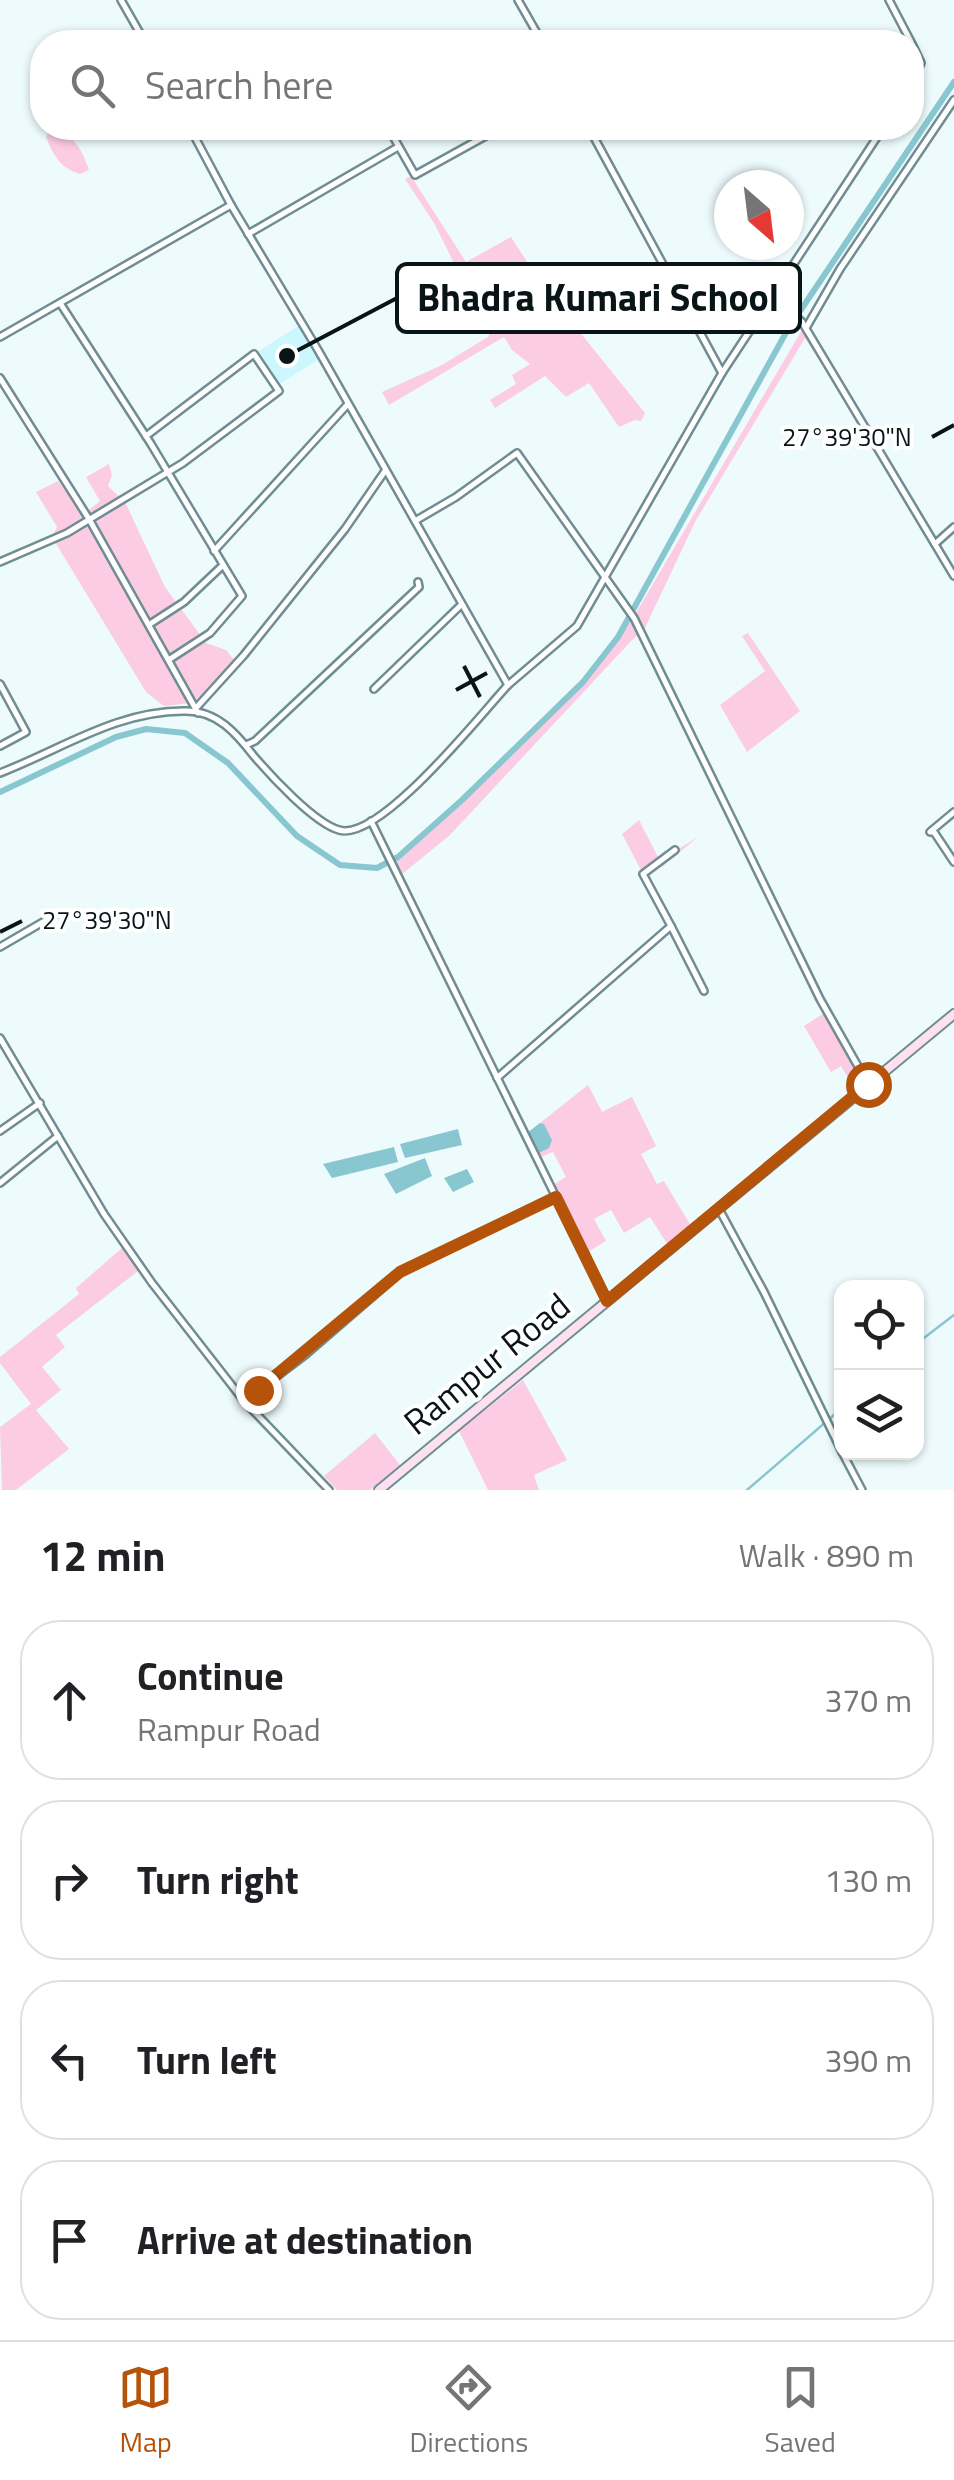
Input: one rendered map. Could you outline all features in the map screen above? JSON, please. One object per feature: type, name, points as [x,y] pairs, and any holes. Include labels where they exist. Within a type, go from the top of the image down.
[{"type":"main road","name":"Rampur Road","points":[[379,1490],[954,1014]]},
{"type":"street","points":[[122,0],[138,30]]},
{"type":"street","points":[[518,0],[535,30]]},
{"type":"street","points":[[890,0],[905,30]]},
{"type":"street","points":[[806,330],[807,322],[840,269],[954,100]]},
{"type":"street","points":[[196,140],[508,684]]},
{"type":"street","points":[[395,140],[415,175],[478,140]]},
{"type":"street","points":[[596,140],[722,372]]},
{"type":"street","points":[[1,770],[129,716],[197,710],[219,719],[321,821],[340,831],[359,829],[371,821],[422,781],[508,684],[578,626],[722,372],[875,140]]},
{"type":"street","points":[[248,234],[398,148]]},
{"type":"street","points":[[0,337],[231,205]]},
{"type":"street","points":[[774,296],[802,322],[954,576]]},
{"type":"street","points":[[60,303],[242,596],[210,634],[170,659]]},
{"type":"street","points":[[0,562],[66,533],[168,472],[279,391],[254,354],[146,436]]},
{"type":"street","points":[[0,378],[89,518],[197,710]]},
{"type":"street","points":[[214,551],[348,404]]},
{"type":"street","points":[[414,522],[456,498],[517,453],[608,576],[624,608],[634,618],[820,999],[868,1084]]},
{"type":"street","points":[[197,710],[344,529],[386,471]]},
{"type":"street","points":[[935,544],[954,527]]},
{"type":"street","points":[[150,624],[184,602],[222,566]]},
{"type":"street","points":[[246,746],[373,633],[418,587],[418,582]]},
{"type":"street","points":[[374,690],[461,605]]},
{"type":"street","points":[[0,684],[26,732],[0,746]]},
{"type":"street","points":[[954,812],[930,832],[934,832],[954,862]]},
{"type":"street","points":[[371,821],[607,1301]]},
{"type":"street","points":[[675,850],[642,874],[704,991]]},
{"type":"street","points":[[0,947],[54,915]]},
{"type":"street","points":[[496,1078],[671,926]]},
{"type":"street","points":[[0,1038],[104,1214],[152,1283],[244,1401],[329,1490]]},
{"type":"street","points":[[0,1132],[40,1102]]},
{"type":"street","points":[[0,1183],[58,1136]]},
{"type":"street","points":[[244,1401],[305,1355],[400,1272],[556,1197]]},
{"type":"street","points":[[718,1207],[834,1437]]},
{"type":"street","points":[[846,1460],[862,1490]]},
{"type":"shaded area","points":[[48,140],[72,140],[89,170],[80,174],[73,171],[55,155]]},
{"type":"shaded area","points":[[411,176],[466,262],[511,237],[545,289],[645,413],[641,421],[619,427],[589,383],[566,397],[545,376],[495,408],[490,400],[516,384],[512,375],[530,364],[512,350],[504,337],[389,405],[382,392],[442,365],[490,332],[443,279],[456,267],[434,223],[405,179]]},
{"type":"shaded area","points":[[300,325],[321,358],[275,387],[254,354]]},
{"type":"shaded area","points":[[803,328],[828,374],[805,338],[695,522],[644,630],[636,613]]},
{"type":"shaded area","points":[[109,464],[112,475],[108,486],[125,502],[165,587],[206,643],[226,650],[236,662],[229,675],[191,703],[164,706],[146,692],[52,537],[57,527],[36,492],[58,481],[84,514],[100,501],[86,477]]},
{"type":"shaded area","points":[[632,618],[647,651],[635,637],[450,835],[401,875],[395,863],[584,684]]},
{"type":"shaded area","points":[[748,633],[800,711],[747,752],[720,705],[765,671],[742,636]]},
{"type":"shaded area","points":[[639,820],[660,861],[699,836],[662,867],[659,862],[641,870],[622,834]]},
{"type":"shaded area","points":[[826,1012],[865,1082],[855,1090],[841,1066],[831,1072],[804,1026]]},
{"type":"shaded area","points":[[588,1085],[602,1112],[632,1097],[656,1146],[641,1154],[657,1184],[664,1181],[691,1226],[668,1245],[650,1217],[624,1233],[611,1210],[594,1219],[606,1241],[586,1253],[553,1185],[566,1177],[553,1152],[539,1158],[537,1154],[544,1149],[544,1124],[540,1123]]},
{"type":"shaded area","points":[[540,1123],[552,1140],[549,1148],[537,1154],[527,1133]]},
{"type":"shaded area","points":[[458,1129],[462,1145],[405,1158],[400,1144]]},
{"type":"shaded area","points":[[394,1147],[398,1162],[332,1178],[323,1164]]},
{"type":"shaded area","points":[[425,1158],[432,1176],[396,1194],[384,1174]]},
{"type":"shaded area","points":[[467,1169],[474,1182],[453,1192],[444,1178]]},
{"type":"shaded area","points":[[122,1248],[138,1271],[56,1335],[65,1347],[42,1367],[61,1390],[36,1410],[69,1449],[16,1490],[2,1490],[0,1427],[31,1404],[0,1363],[0,1357],[79,1294],[76,1288]]},
{"type":"shaded area","points":[[523,1380],[567,1460],[534,1475],[539,1490],[488,1490],[459,1431]]},
{"type":"shaded area","points":[[375,1433],[400,1465],[370,1490],[337,1490],[324,1476]]},
{"type":"waterway","points":[[924,127],[954,82]]},
{"type":"waterway","points":[[0,792],[116,737],[146,729],[185,733],[228,763],[297,836],[340,865],[377,868],[398,857],[583,682],[618,637],[788,329],[915,140]]},
{"type":"waterway","points":[[924,1338],[954,1315]]},
{"type":"waterway","points":[[747,1490],[834,1415]]},
{"type":"place","name":"Bhadra Kumari School","points":[[287,356]]},
{"type":"route","points":[[258,1390],[305,1355],[400,1272],[556,1197],[607,1301],[868,1084]]}]
